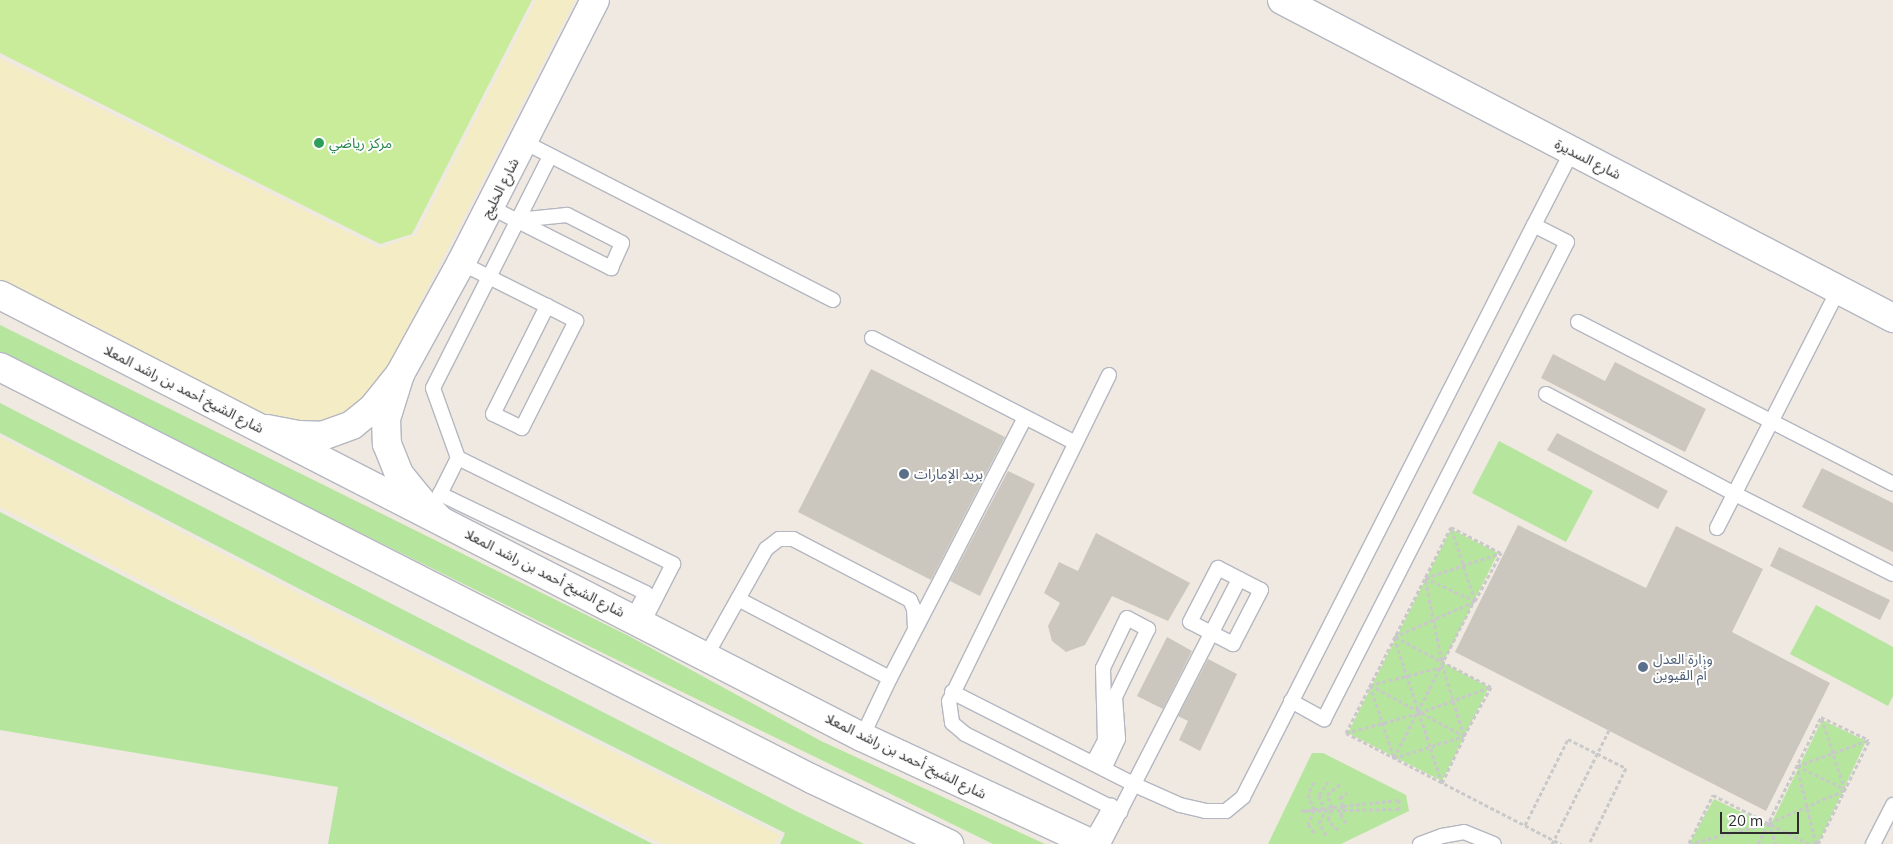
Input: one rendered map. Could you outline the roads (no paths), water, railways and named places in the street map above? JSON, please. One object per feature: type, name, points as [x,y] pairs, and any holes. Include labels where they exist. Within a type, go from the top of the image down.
[{"type":"street","name":"شارع الخليج","points":[[258,427],[298,435],[322,436],[344,428],[352,425],[372,409],[400,374],[461,263],[595,0]]},
{"type":"street","name":"شارع السديرة","points":[[1282,0],[1893,318]]},
{"type":"street","name":"شارع الشيخ أحمد بن راشد المعلا","points":[[0,295],[638,620],[862,737],[1095,844]]},
{"type":"street","points":[[0,367],[445,594],[894,819],[949,844]]},
{"type":"street","name":"شارع الخليج","points":[[400,374],[386,419],[386,444],[399,474],[419,499],[440,520]]},
{"type":"street","points":[[894,819],[911,844]]},
{"type":"lane","points":[[524,142],[833,300]]},
{"type":"lane","points":[[952,692],[1180,805],[1206,812],[1226,811],[1243,797],[1572,151]]},
{"type":"lane","points":[[550,156],[433,388],[458,458],[673,564],[638,620]]},
{"type":"lane","points":[[490,207],[611,268],[622,243],[567,215],[517,220]]},
{"type":"lane","points":[[1291,701],[1324,719],[1567,242],[1534,225]]},
{"type":"lane","points":[[461,263],[489,276],[547,306],[576,321],[522,428],[493,414],[547,306]]},
{"type":"lane","points":[[1717,528],[1839,289]]},
{"type":"lane","points":[[1578,322],[1893,484]]},
{"type":"lane","points":[[872,338],[1075,443]]},
{"type":"lane","points":[[1109,375],[952,692],[949,701],[949,712],[958,729],[1116,809]]},
{"type":"lane","points":[[1546,394],[1735,494],[1893,574]]},
{"type":"lane","points":[[862,737],[890,678],[1025,418]]},
{"type":"lane","points":[[458,458],[440,494],[646,593],[638,620]]},
{"type":"lane","points":[[706,656],[766,548],[779,539],[793,539],[910,600],[914,609],[915,630]]},
{"type":"lane","points":[[1218,568],[1261,590],[1233,644],[1212,633],[1190,622],[1218,568]]},
{"type":"lane","points":[[1095,844],[1116,809],[1135,784],[1239,579]]},
{"type":"lane","points":[[738,599],[890,678]]},
{"type":"lane","points":[[1127,618],[1148,629],[1115,697],[1118,739],[1099,766],[1105,740],[1103,668],[1127,618]]},
{"type":"lane","points":[[1873,844],[1893,805]]},
{"type":"lane","points":[[1420,844],[1442,836],[1464,832],[1494,844]]},
{"type":"place","name":"مركز رياضي","points":[[319,143]]},
{"type":"place","name":"بريد الإمارات","points":[[904,474]]},
{"type":"place","name":"وزارة العدل أم القيوين","points":[[1643,667]]}]
